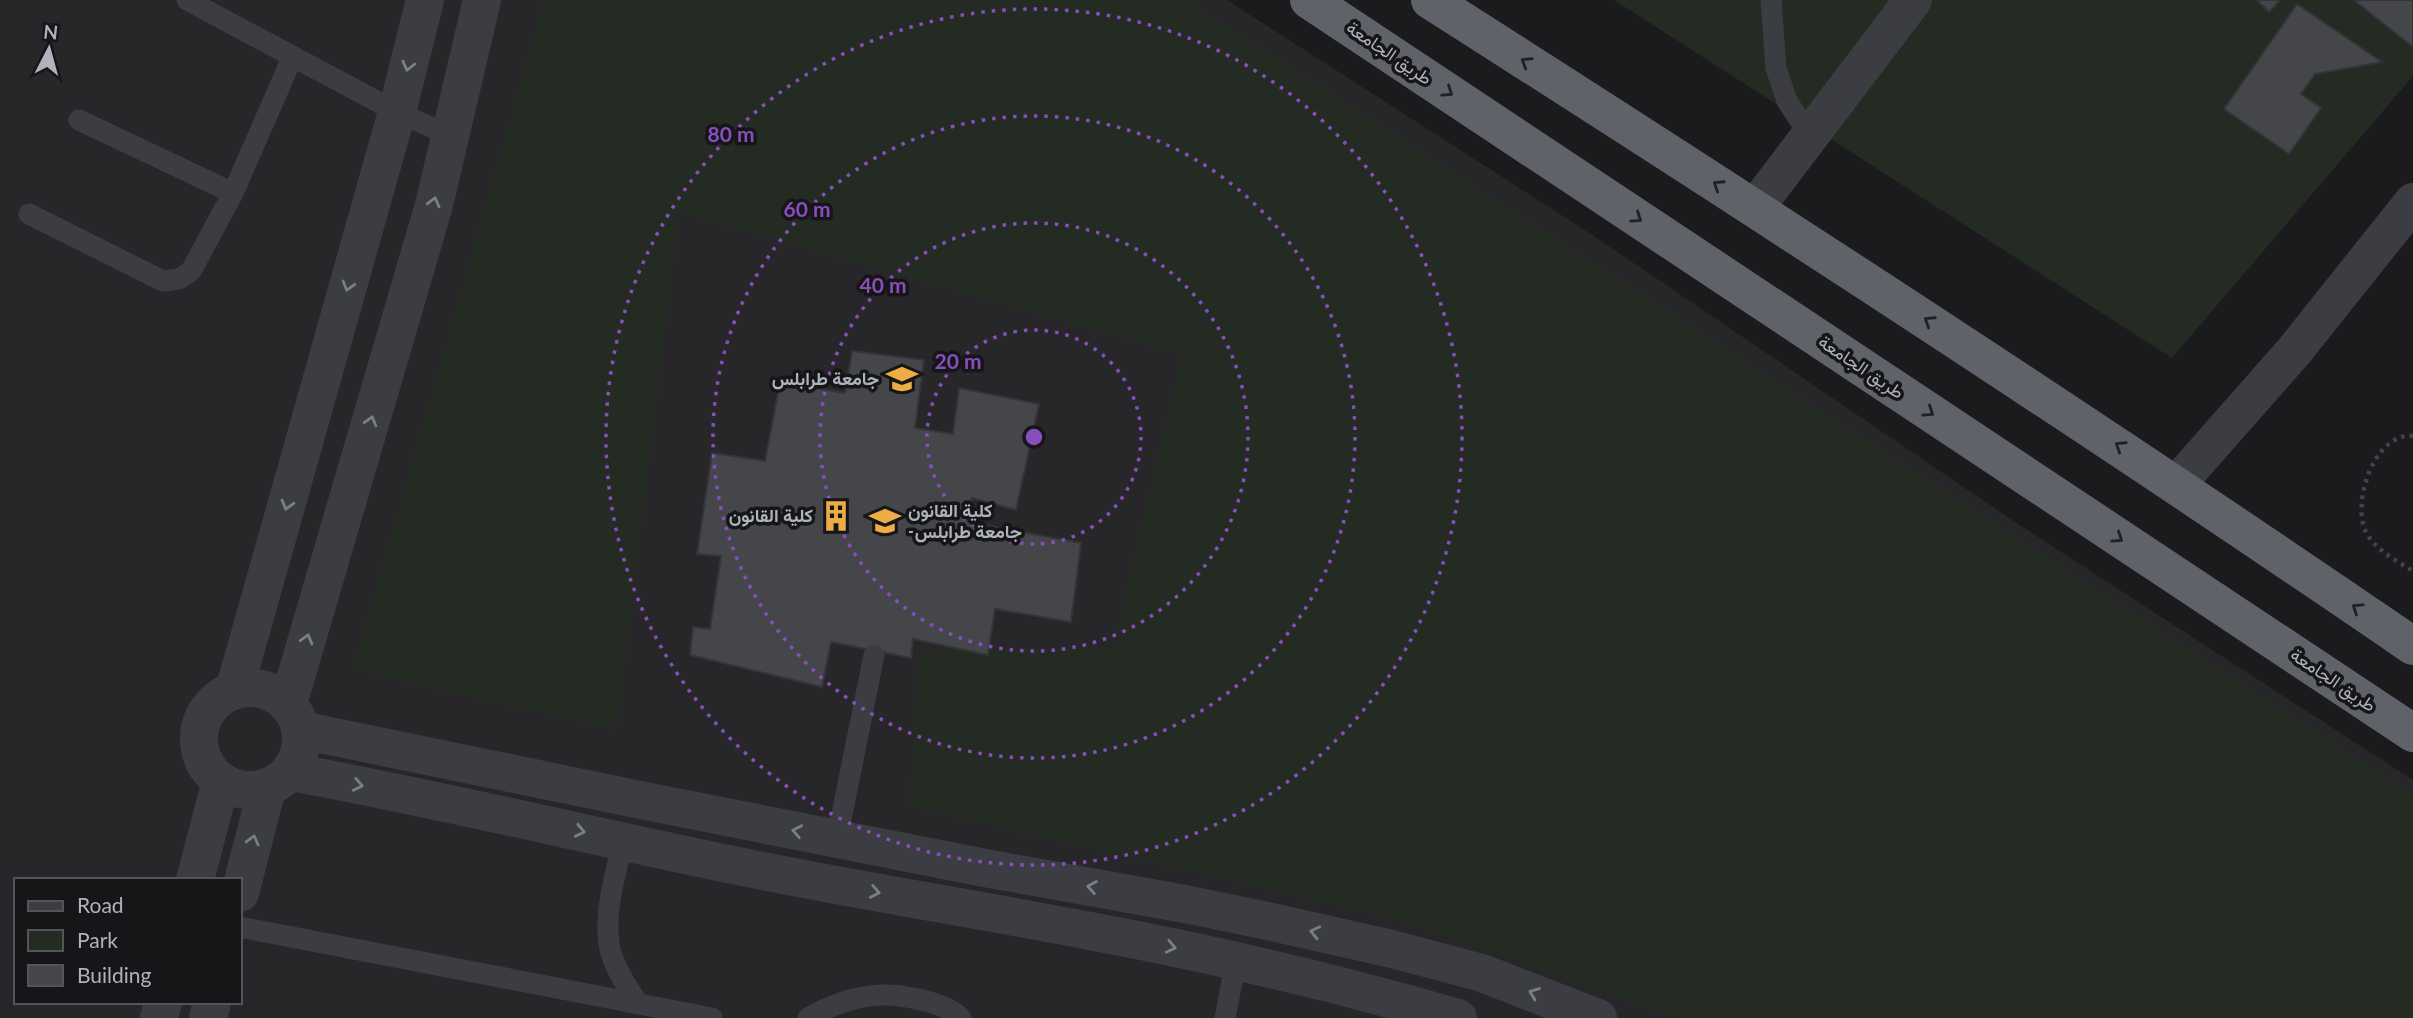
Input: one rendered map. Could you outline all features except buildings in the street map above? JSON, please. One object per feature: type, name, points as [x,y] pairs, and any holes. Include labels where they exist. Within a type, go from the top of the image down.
[{"type":"highway","name":"طريق الجامعة","points":[[1309,0],[2413,733]]},
{"type":"highway","points":[[1430,0],[1755,208],[2176,484],[2413,646]]},
{"type":"street","points":[[234,691],[397,112],[425,0]]},
{"type":"street","points":[[294,717],[434,205],[482,0]]},
{"type":"street","points":[[1755,208],[1913,0]]},
{"type":"street","points":[[2176,484],[2295,350],[2413,202]]},
{"type":"street","points":[[242,887],[279,780],[298,759],[302,745],[294,717],[276,696],[263,690],[248,688],[234,691],[211,707],[200,732],[203,759],[221,781],[243,790],[255,790],[279,780],[624,840],[747,868],[1092,931],[1236,961],[1374,994],[1458,1018]]},
{"type":"street","points":[[294,717],[423,757],[1185,904],[1392,949],[1482,973],[1598,1018]]},
{"type":"street","points":[[196,878],[221,781]]},
{"type":"lane","points":[[187,0],[397,112],[449,135]]},
{"type":"lane","points":[[1771,0],[1776,68],[1787,101],[1810,136]]},
{"type":"lane","points":[[29,214],[163,281],[179,279],[191,271],[233,193],[293,56]]},
{"type":"lane","points":[[79,120],[233,193]]},
{"type":"lane","points":[[837,839],[874,655]]},
{"type":"lane","points":[[624,840],[608,906],[609,946],[638,1003]]},
{"type":"lane","points":[[242,927],[712,1018]]},
{"type":"lane","points":[[1225,1018],[1236,961]]},
{"type":"lane","points":[[808,1018],[846,1000],[874,995],[942,1005],[961,1018]]},
{"type":"path","points":[[2413,436],[2404,435],[2381,450],[2368,471],[2361,501],[2366,533],[2384,553],[2413,571]]},
{"type":"shaded area","name":"جامعة طرابلس","points":[[0,0],[1227,0],[1591,234],[2018,524],[2413,780],[2413,1018],[0,1018]]},
{"type":"green space","points":[[544,0],[1187,0],[2413,795],[2413,1018],[1674,1018],[1407,922],[909,806],[919,653],[1113,646],[1182,355],[679,212],[617,730],[353,670]]},
{"type":"green space","points":[[1614,0],[2413,0],[2413,76],[2172,358]]},
{"type":"place","name":"جامعة طرابلس","points":[[902,379]]},
{"type":"place","name":"كلية القانون","points":[[836,516]]},
{"type":"place","name":"كلية القانون -جامعة طرابلس","points":[[885,521]]}]
